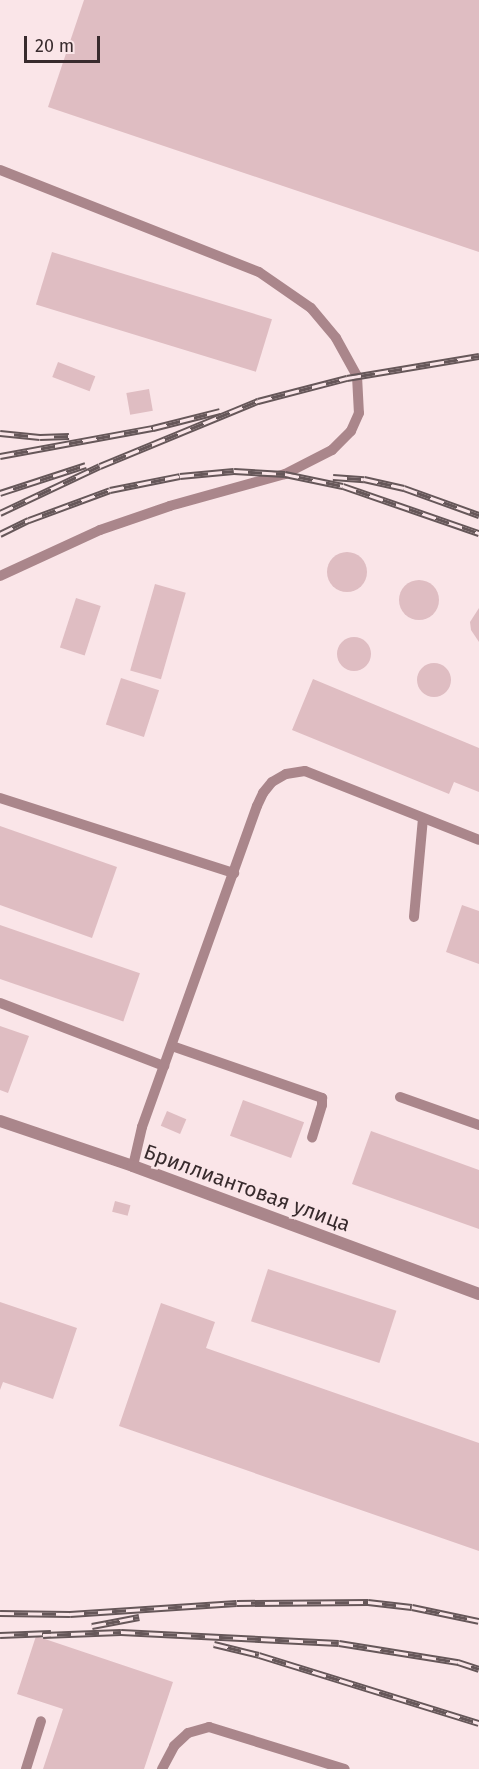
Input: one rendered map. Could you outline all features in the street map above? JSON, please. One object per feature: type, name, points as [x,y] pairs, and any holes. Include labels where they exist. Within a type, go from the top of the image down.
[{"type":"street","name":"Бриллиантовая улица","points":[[0,1121],[133,1166],[479,1294]]},
{"type":"lane","points":[[0,170],[258,272],[267,278],[311,308],[336,338],[357,376],[359,413],[351,431],[332,450],[285,474],[170,506],[100,530],[0,576]]},
{"type":"lane","points":[[133,1166],[142,1127],[171,1046],[263,793],[272,782],[286,774],[305,771],[479,840]]},
{"type":"lane","points":[[0,798],[234,873]]},
{"type":"lane","points":[[414,918],[423,818]]},
{"type":"lane","points":[[0,1003],[164,1066]]},
{"type":"lane","points":[[171,1046],[322,1098],[312,1137]]},
{"type":"lane","points":[[400,1097],[479,1125]]},
{"type":"lane","points":[[26,1769],[41,1721]]},
{"type":"lane","points":[[162,1769],[174,1746],[188,1733],[209,1728],[345,1769]]},
{"type":"building","points":[[84,0],[479,0],[479,252],[48,107]]},
{"type":"building","points":[[52,252],[272,319],[256,372],[36,305]]},
{"type":"building","points":[[58,362],[95,376],[90,391],[52,377]]},
{"type":"building","points":[[149,389],[153,411],[130,415],[126,393]]},
{"type":"building","points":[[347,552],[355,553],[361,558],[366,564],[366,580],[361,586],[355,591],[347,592],[339,591],[333,586],[328,580],[327,572],[328,564],[333,558],[339,553]]},
{"type":"building","points":[[419,580],[427,581],[433,586],[438,592],[438,608],[433,614],[427,619],[419,620],[411,619],[405,614],[400,608],[399,600],[400,592],[405,586],[411,581]]},
{"type":"building","points":[[155,584],[186,593],[161,679],[130,671]]},
{"type":"building","points":[[76,598],[101,606],[85,655],[60,647]]},
{"type":"building","points":[[479,608],[479,642],[471,630],[470,622]]},
{"type":"building","points":[[354,637],[366,642],[371,654],[366,666],[354,671],[342,666],[337,654],[342,642]]},
{"type":"building","points":[[434,663],[446,668],[451,680],[446,692],[434,697],[422,692],[417,680],[422,668]]},
{"type":"building","points":[[121,678],[159,690],[144,737],[106,725]]},
{"type":"building","points":[[313,679],[479,748],[479,792],[454,782],[449,794],[292,730]]},
{"type":"building","points":[[0,826],[117,867],[92,938],[0,905]]},
{"type":"building","points":[[462,905],[479,911],[479,964],[446,952]]},
{"type":"building","points":[[0,925],[140,973],[123,1021],[0,979]]},
{"type":"building","points":[[0,1026],[29,1036],[8,1093],[0,1090]]},
{"type":"building","points":[[243,1100],[304,1122],[291,1158],[230,1136]]},
{"type":"building","points":[[167,1111],[186,1119],[180,1134],[161,1126]]},
{"type":"building","points":[[371,1131],[479,1170],[479,1229],[352,1184]]},
{"type":"building","points":[[115,1201],[130,1205],[128,1216],[112,1212]]},
{"type":"building","points":[[268,1269],[396,1311],[379,1363],[251,1321]]},
{"type":"building","points":[[0,1302],[77,1328],[53,1399],[3,1382],[0,1390]]},
{"type":"building","points":[[161,1303],[215,1322],[206,1348],[479,1443],[479,1551],[119,1426]]},
{"type":"building","points":[[36,1636],[173,1682],[144,1769],[43,1769],[63,1709],[17,1694]]},
{"type":"railway","points":[[0,513],[100,466],[258,401],[347,378],[479,356]]},
{"type":"railway","points":[[0,456],[153,428],[220,411]]},
{"type":"railway","points":[[0,433],[40,437],[69,436]]},
{"type":"railway","points":[[0,493],[86,465]]},
{"type":"railway","points":[[0,534],[29,520],[110,490],[180,476],[234,471],[285,474],[343,486],[479,533]]},
{"type":"railway","points":[[333,477],[364,479],[404,488],[479,515]]},
{"type":"railway","points":[[0,1613],[70,1614],[237,1603],[368,1602],[412,1607],[479,1621]]},
{"type":"railway","points":[[92,1626],[139,1617]]},
{"type":"railway","points":[[43,1635],[121,1632],[339,1643],[458,1662],[479,1669]]},
{"type":"railway","points":[[0,1635],[51,1633]]},
{"type":"railway","points":[[214,1644],[259,1655],[479,1723]]}]
